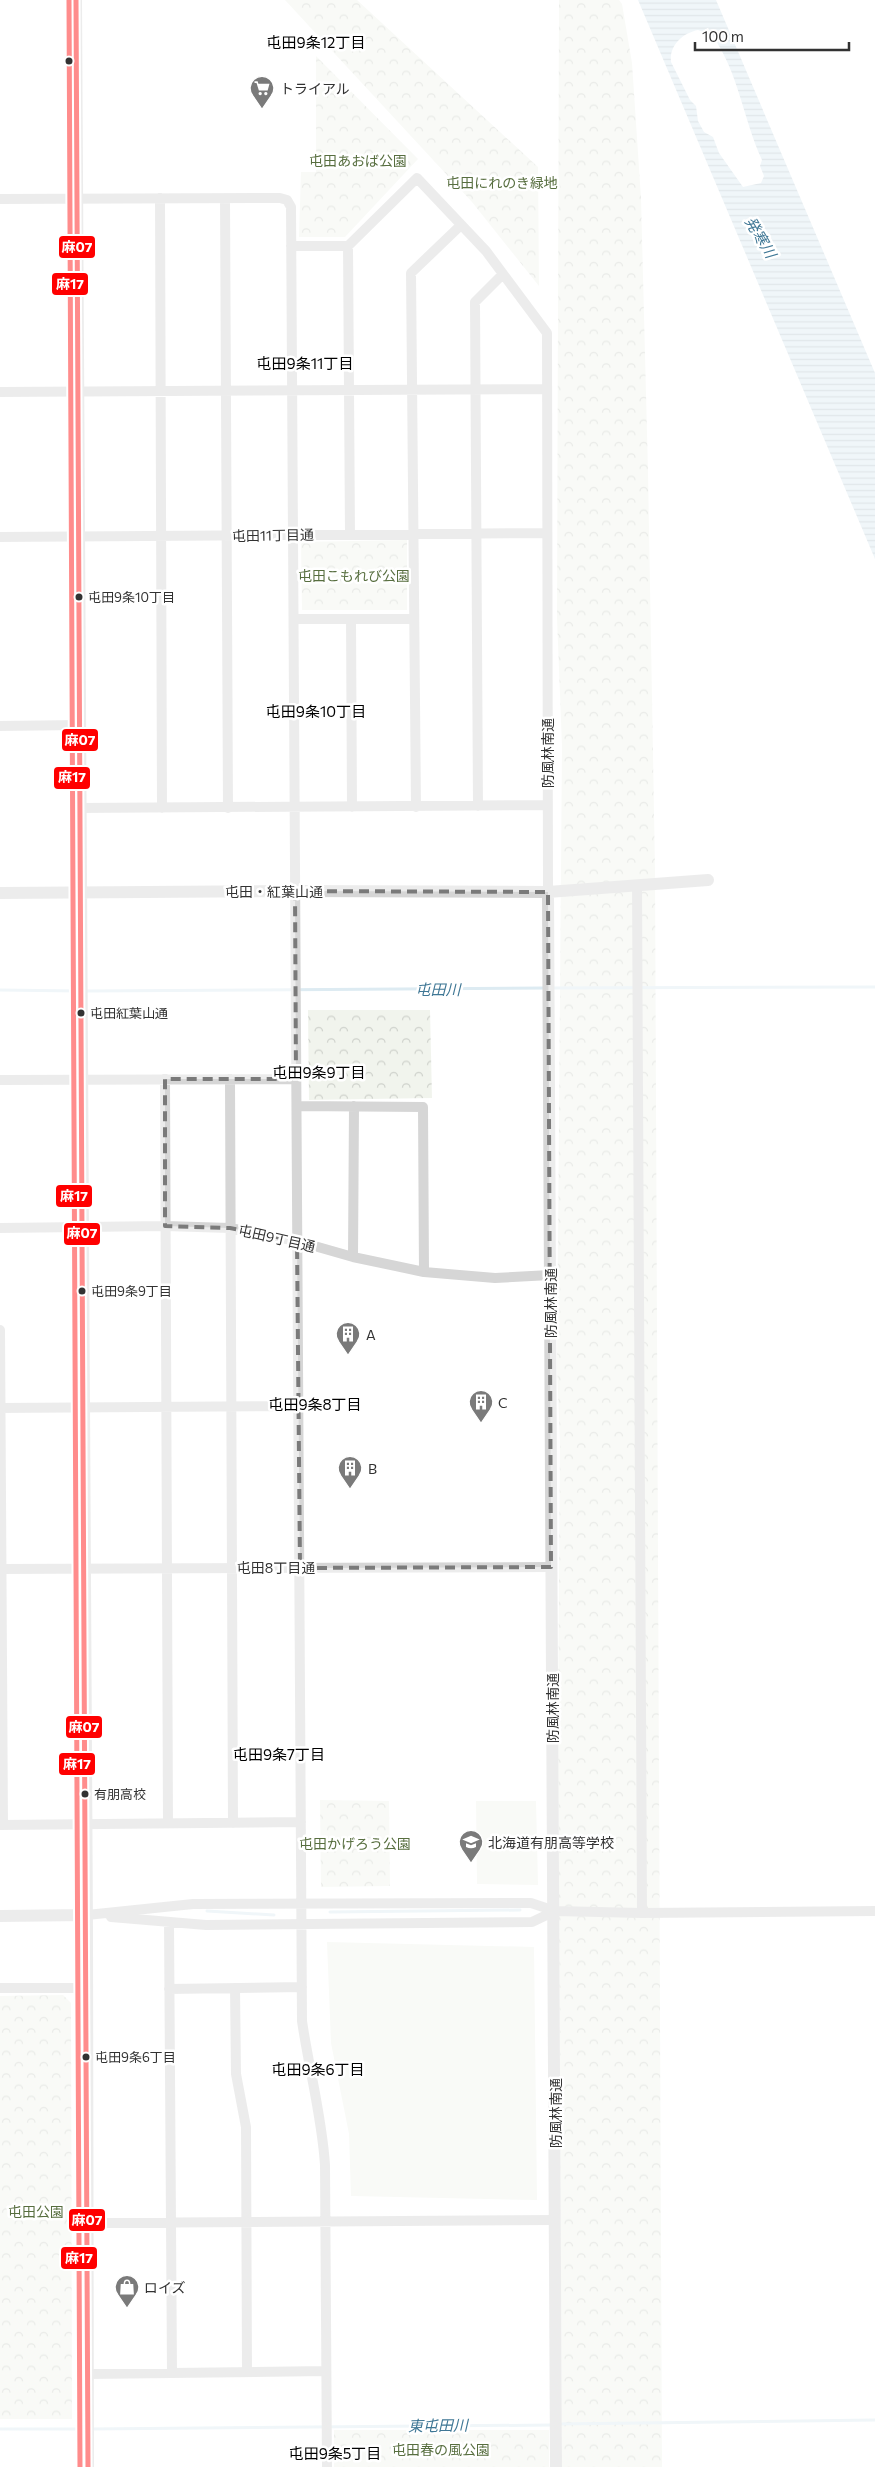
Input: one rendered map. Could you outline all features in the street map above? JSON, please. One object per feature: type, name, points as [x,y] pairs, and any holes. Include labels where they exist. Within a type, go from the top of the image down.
[{"type":"street","points":[[76,0],[80,893],[86,1568],[88,2467]]},
{"type":"street","name":"防風林南通","points":[[348,246],[417,178],[486,251],[547,333],[547,805],[551,1567],[555,1911],[556,2467]]},
{"type":"street","points":[[160,198],[162,808]]},
{"type":"street","points":[[0,199],[280,198],[287,200],[291,207],[302,2021],[323,2136],[326,2467]]},
{"type":"street","points":[[225,199],[228,808]]},
{"type":"street","points":[[416,807],[411,273],[461,224]]},
{"type":"street","points":[[291,246],[348,246],[350,534]]},
{"type":"street","points":[[478,806],[475,302],[503,274]]},
{"type":"street","points":[[0,392],[547,389]]},
{"type":"street","name":"屯田11丁目通","points":[[0,537],[546,533]]},
{"type":"street","points":[[294,619],[414,618]]},
{"type":"street","points":[[351,619],[352,807]]},
{"type":"street","points":[[0,726],[79,725]]},
{"type":"street","points":[[80,808],[547,805]]},
{"type":"street","name":"屯田・紅葉山通","points":[[0,893],[548,892],[708,880]]},
{"type":"street","points":[[638,885],[642,1913]]},
{"type":"street","points":[[0,1080],[296,1078]]},
{"type":"street","points":[[165,1079],[168,1823]]},
{"type":"street","points":[[230,1079],[233,1823]]},
{"type":"street","points":[[296,1106],[423,1107],[424,1272]]},
{"type":"street","points":[[353,1257],[354,1106]]},
{"type":"street","name":"屯田9丁目通","points":[[0,1228],[165,1226],[230,1228],[297,1241],[353,1257],[424,1272],[495,1278],[550,1276]]},
{"type":"street","points":[[0,1330],[1,1825],[301,1822]]},
{"type":"street","points":[[0,1408],[299,1406]]},
{"type":"street","name":"屯田8丁目通","points":[[1,1569],[551,1567]]},
{"type":"street","points":[[0,1916],[87,1915],[193,1904],[531,1903],[555,1911],[642,1913],[875,1911]]},
{"type":"street","points":[[87,1915],[206,1925],[302,1925],[532,1922],[555,1911]]},
{"type":"street","points":[[169,1923],[172,2373]]},
{"type":"street","points":[[169,1989],[302,1987]]},
{"type":"street","points":[[0,1988],[88,1988]]},
{"type":"street","points":[[234,1988],[236,2074],[246,2127],[247,2372]]},
{"type":"street","points":[[88,2223],[325,2223],[555,2220]]},
{"type":"street","points":[[88,2374],[326,2371]]},
{"type":"highlighted area","points":[[295,891],[548,892],[551,1567],[300,1568],[297,1241],[230,1228],[165,1226],[165,1079],[296,1079]]},
{"type":"green space","name":"屯田にれのき緑地","points":[[285,0],[357,0],[538,167],[539,286],[472,202]]},
{"type":"green space","points":[[559,0],[619,0],[622,4],[632,63],[641,198],[655,869],[662,2467],[562,2467],[558,1721],[560,1442],[557,1367],[562,746],[557,618]]},
{"type":"green space","name":"屯田あおば公園","points":[[316,56],[418,159],[345,237],[299,237],[301,172],[316,172]]},
{"type":"green space","name":"屯田こもれび公園","points":[[407,540],[407,610],[302,610],[301,542]]},
{"type":"green space","points":[[308,1010],[430,1010],[432,1098],[309,1100]]},
{"type":"green space","name":"屯田かげろう公園","points":[[320,1800],[389,1801],[390,1886],[321,1887]]},
{"type":"green space","points":[[476,1801],[536,1801],[538,1885],[477,1884]]},
{"type":"green space","points":[[327,1942],[534,1947],[537,2200],[351,2196],[349,2134],[331,2043]]},
{"type":"green space","name":"屯田公園","points":[[63,1995],[71,2003],[72,2419],[0,2419],[0,1996]]},
{"type":"green space","name":"屯田春の風公園","points":[[334,2430],[549,2430],[549,2467],[334,2467]]},
{"type":"water","name":"発寒川","points":[[638,0],[716,0],[875,373],[875,559]],"holes":[[[698,30],[712,35],[729,65],[762,160],[760,166],[764,176],[761,183],[743,187],[719,153],[713,137],[704,132],[698,121],[696,106],[690,100],[671,62],[672,50],[682,37]]]},
{"type":"waterway","name":"屯田川","points":[[551,988],[875,987]]},
{"type":"waterway","name":"屯田川","points":[[86,991],[544,988]]},
{"type":"waterway","name":"屯田川","points":[[0,990],[79,991]]},
{"type":"waterway","points":[[330,1912],[520,1910]]},
{"type":"waterway","points":[[207,1911],[274,1915]]},
{"type":"waterway","name":"東屯田川","points":[[558,2424],[875,2420]]},
{"type":"waterway","name":"東屯田川","points":[[91,2429],[552,2425]]},
{"type":"waterway","name":"東屯田川","points":[[0,2429],[84,2429]]},
{"type":"transit line","name":"麻17","points":[[69,0],[80,2467]]},
{"type":"transit line","name":"麻07","points":[[76,0],[88,2467]]},
{"type":"place","name":"トライアル","points":[[262,109]]},
{"type":"place","name":"屯田9条10丁目","points":[[79,597]]},
{"type":"place","name":"屯田紅葉山通","points":[[81,1013]]},
{"type":"place","name":"屯田9条9丁目","points":[[82,1291]]},
{"type":"place","name":"A","points":[[348,1355]]},
{"type":"place","name":"C","points":[[481,1423]]},
{"type":"place","name":"B","points":[[350,1489]]},
{"type":"place","name":"有朋高校","points":[[85,1794]]},
{"type":"place","name":"北海道有朋高等学校","points":[[471,1863]]},
{"type":"place","name":"屯田9条6丁目","points":[[86,2057]]},
{"type":"place","name":"ロイズ","points":[[127,2308]]},
{"type":"district","name":"屯田9条12丁目","points":[[316,42]]},
{"type":"district","name":"屯田9条11丁目","points":[[305,363]]},
{"type":"district","name":"屯田9条10丁目","points":[[316,711]]},
{"type":"district","name":"屯田9条9丁目","points":[[319,1072]]},
{"type":"district","name":"屯田9条8丁目","points":[[315,1404]]},
{"type":"district","name":"屯田9条7丁目","points":[[279,1754]]},
{"type":"district","name":"屯田9条6丁目","points":[[318,2069]]},
{"type":"district","name":"屯田9条5丁目","points":[[335,2453]]}]
